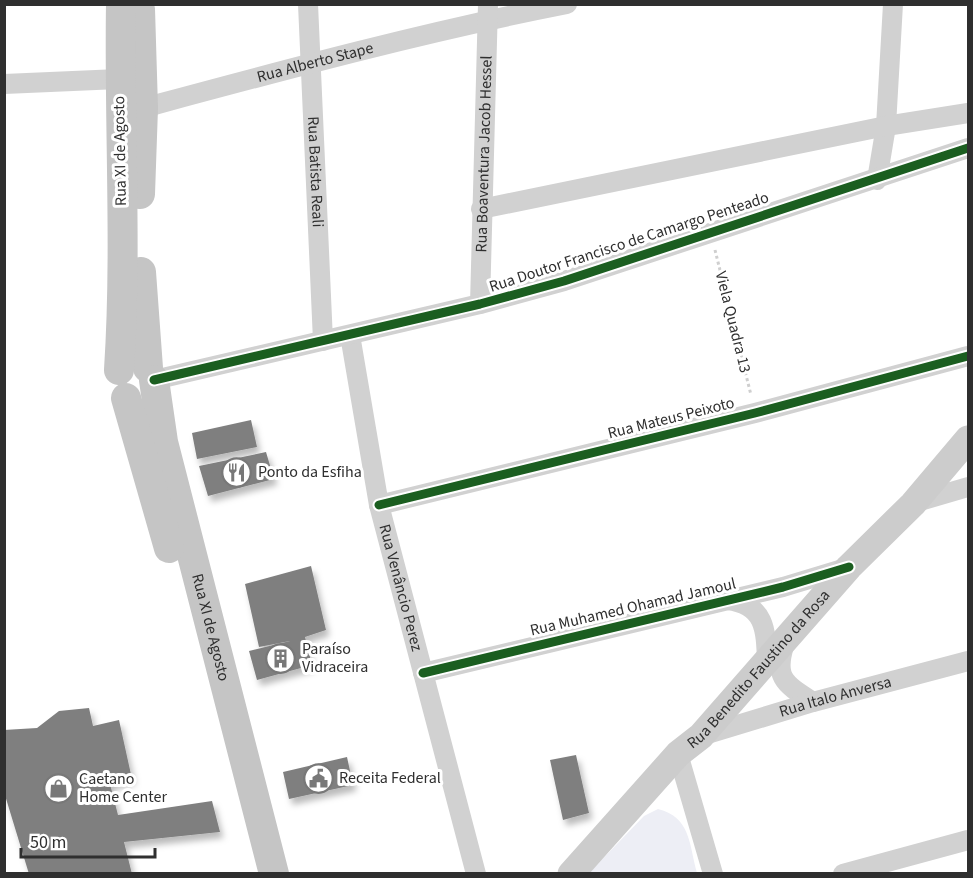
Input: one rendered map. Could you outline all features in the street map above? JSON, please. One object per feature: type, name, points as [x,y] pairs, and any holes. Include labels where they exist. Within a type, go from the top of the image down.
[{"type":"main road","name":"Rua XI de Agosto","points":[[121,4],[119,79],[124,297],[140,372],[164,442],[274,873]]},
{"type":"main road","name":"Rua XI de Agosto","points":[[140,4],[143,108],[138,240],[140,372]]},
{"type":"main road","name":"Rua XI de Agosto","points":[[140,372],[115,382],[117,389],[126,398],[159,510],[255,873]]},
{"type":"main road","name":"Rua Benedito Faustino da Rosa","points":[[571,873],[678,754],[701,736],[849,567],[913,504],[969,439]]},
{"type":"street","name":"Rua Batista Reali","points":[[308,4],[322,341]]},
{"type":"street","name":"Rua Alberto Stape","points":[[143,108],[487,12],[567,4]]},
{"type":"street","points":[[877,180],[886,126],[893,4]]},
{"type":"street","name":"Rua Boaventura Jacob Hessel","points":[[480,304],[487,12]]},
{"type":"street","points":[[4,84],[119,79]]},
{"type":"street","points":[[481,209],[886,126],[969,112]]},
{"type":"street","name":"Rua Doutor Francisco de Camargo Penteado","points":[[140,372],[322,341],[480,304],[564,281],[710,231],[877,180],[969,148]]},
{"type":"street","name":"Rua Venâncio Perez","points":[[350,334],[379,505],[476,873]]},
{"type":"street","name":"Rua Mateus Peixoto","points":[[379,505],[755,413],[969,356]]},
{"type":"street","points":[[945,362],[965,366],[969,370]]},
{"type":"street","points":[[913,504],[969,488]]},
{"type":"street","name":"Rua Muhamed Ohamad Jamoul","points":[[423,673],[728,600],[849,567]]},
{"type":"street","points":[[728,600],[744,602],[756,611],[762,621],[767,662]]},
{"type":"street","points":[[786,640],[780,657],[780,674],[786,686],[813,702]]},
{"type":"street","name":"Rua Italo Anversa","points":[[701,736],[813,702],[969,661]]},
{"type":"street","points":[[678,754],[713,873]]},
{"type":"street","points":[[843,873],[969,840]]},
{"type":"shaded area","points":[[658,809],[677,818],[683,825],[697,873],[588,874],[644,816]]},
{"type":"building","points":[[251,420],[257,447],[197,459],[192,433]]},
{"type":"building","name":"Ponto da Esfiha","points":[[266,452],[274,479],[208,496],[199,466]]},
{"type":"building","points":[[311,566],[326,630],[305,637],[312,665],[257,680],[249,651],[290,641],[259,647],[245,584]]},
{"type":"building","name":"Caetano Home Center","points":[[89,708],[93,726],[119,720],[132,779],[110,784],[118,815],[212,801],[220,832],[124,842],[132,874],[29,874],[4,792],[4,730],[37,728],[59,711]]},
{"type":"building","points":[[576,755],[589,813],[563,820],[550,760]]},
{"type":"building","name":"Receita Federal","points":[[347,757],[353,785],[289,799],[283,772]]},
{"type":"cycle path","points":[[154,380],[480,304],[564,281],[968,148]]},
{"type":"cycle path","points":[[379,505],[755,413],[968,356]]},
{"type":"cycle path","points":[[423,673],[783,587],[849,567]]},
{"type":"place","name":"Ponto da Esfiha","points":[[237,472]]},
{"type":"place","name":"Paraíso Vidraceira","points":[[281,658]]},
{"type":"place","name":"Receita Federal","points":[[318,778]]},
{"type":"place","name":"Caetano Home Center","points":[[58,788]]}]
